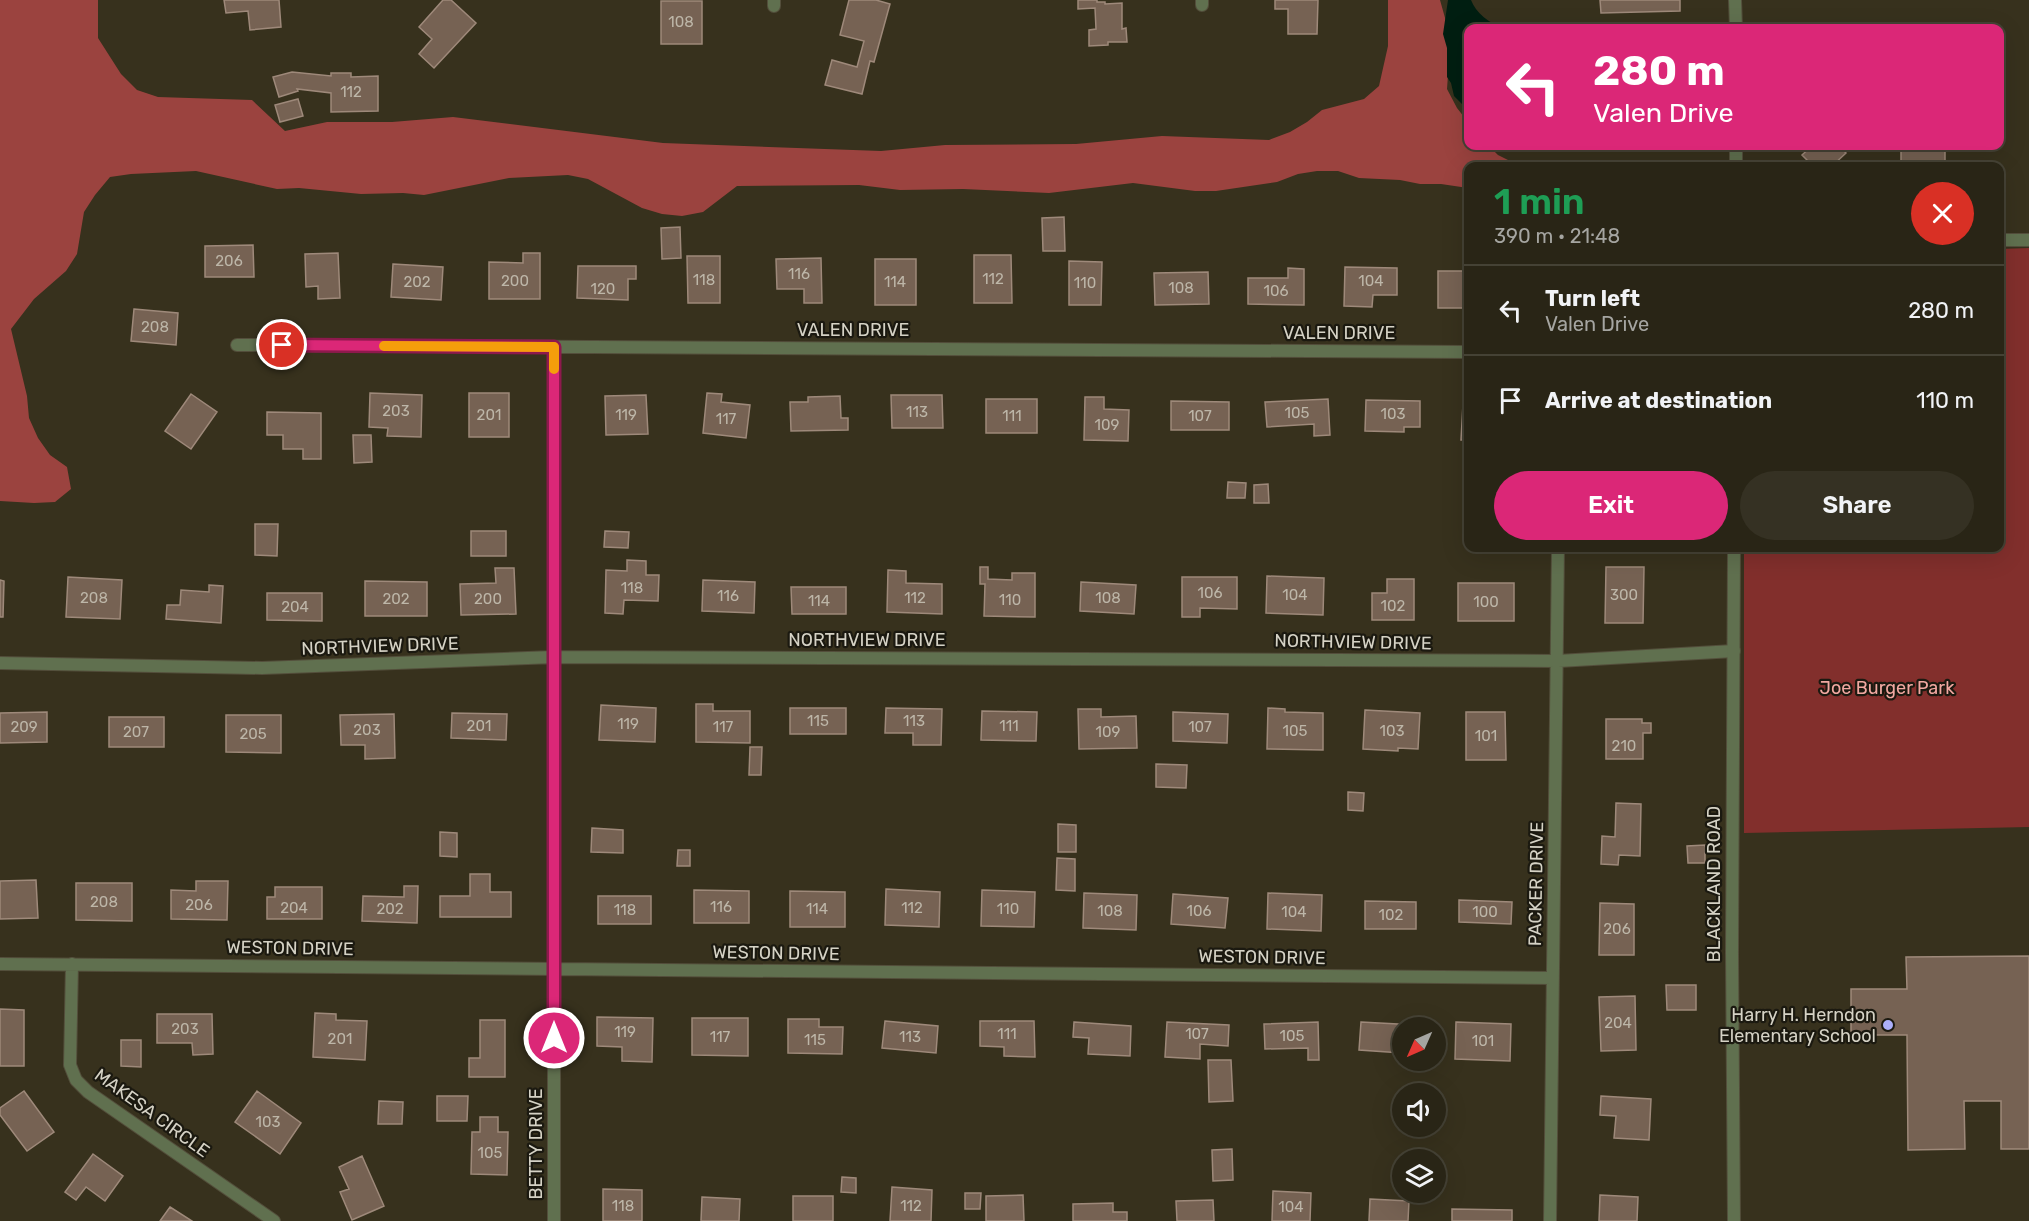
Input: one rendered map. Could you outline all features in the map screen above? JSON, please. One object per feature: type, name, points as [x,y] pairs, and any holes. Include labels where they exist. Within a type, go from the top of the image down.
[{"type":"street","points":[[1735,0],[1736,24]]},
{"type":"street","points":[[2004,240],[2029,240]]},
{"type":"street","name":"VALEN DRIVE","points":[[237,345],[1464,352]]},
{"type":"street","name":"BETTY DRIVE","points":[[554,347],[554,1221]]},
{"type":"street","name":"PACKER DRIVE","points":[[1550,1221],[1558,552]]},
{"type":"street","name":"BLACKLAND ROAD","points":[[1734,552],[1732,965],[1734,1221]]},
{"type":"street","name":"NORTHVIEW DRIVE","points":[[0,663],[262,668],[554,657],[1558,661],[1734,651]]},
{"type":"street","name":"WESTON DRIVE","points":[[0,964],[1553,978]]},
{"type":"street","name":"MAKESA CIRCLE","points":[[72,964],[70,1065],[76,1080],[88,1092],[274,1221]]},
{"type":"green space","name":"Joe Burger Park","points":[[2029,248],[2029,827],[1744,833],[1744,552],[2004,552],[2004,249]]},
{"type":"shaded area","points":[[0,0],[98,0],[98,38],[121,74],[137,90],[158,97],[252,100],[285,131],[327,122],[392,122],[453,117],[663,143],[881,151],[945,145],[1076,144],[1162,136],[1269,140],[1290,132],[1322,110],[1364,99],[1379,86],[1388,46],[1388,0],[1440,0],[1450,46],[1447,89],[1464,117],[1464,150],[1493,150],[1512,162],[1464,162],[1464,187],[1359,178],[1338,171],[1298,174],[1277,182],[1216,191],[1195,191],[1133,183],[1049,193],[963,189],[900,190],[859,185],[737,186],[703,212],[682,216],[662,214],[642,208],[588,179],[568,175],[509,178],[424,195],[361,194],[299,188],[277,189],[196,171],[110,177],[84,212],[77,254],[66,271],[34,299],[11,329],[27,396],[29,418],[38,438],[50,455],[67,467],[71,489],[55,502],[0,501]]},
{"type":"shaded area","points":[[1448,0],[1471,0],[1483,17],[1494,24],[1464,24],[1464,106],[1454,96],[1447,77],[1447,48],[1443,34]]},
{"type":"building","points":[[224,0],[279,0],[281,27],[250,30],[248,11],[226,13]]},
{"type":"building","points":[[443,0],[451,0],[476,23],[434,68],[419,54],[432,39],[419,27]]},
{"type":"building","points":[[849,0],[876,0],[890,4],[874,62],[870,61],[862,94],[825,85],[832,60],[857,67],[864,41],[840,35]]},
{"type":"building","points":[[1078,0],[1097,0],[1105,4],[1122,3],[1122,29],[1126,28],[1127,42],[1108,42],[1108,45],[1089,46],[1089,30],[1096,29],[1095,8],[1078,9]]},
{"type":"building","points":[[1275,0],[1318,0],[1317,34],[1288,34],[1288,9],[1275,9]]},
{"type":"building","points":[[1600,0],[1680,0],[1680,11],[1601,13]]},
{"type":"building","points":[[661,1],[702,1],[702,44],[661,44]]},
{"type":"building","points":[[292,72],[331,76],[331,73],[351,73],[351,77],[378,76],[378,111],[331,112],[331,93],[297,89],[298,91],[279,97],[273,77]]},
{"type":"building","points":[[298,99],[303,116],[280,122],[275,105]]},
{"type":"building","points":[[1808,150],[1843,150],[1846,153],[1836,162],[1809,162],[1802,155]]},
{"type":"building","points":[[1901,150],[1945,150],[1945,162],[1901,162]]},
{"type":"building","points":[[1064,217],[1065,251],[1043,251],[1042,218]]},
{"type":"building","points":[[680,227],[681,258],[662,259],[661,228]]},
{"type":"building","points":[[253,245],[254,277],[205,277],[205,246]]},
{"type":"building","points":[[338,253],[340,298],[318,299],[318,286],[306,287],[305,254]]},
{"type":"building","points":[[523,253],[540,253],[540,299],[489,299],[489,262],[523,263]]},
{"type":"building","points":[[974,255],[1011,255],[1012,303],[974,303]]},
{"type":"building","points":[[687,256],[720,256],[720,303],[688,303]]},
{"type":"building","points":[[821,258],[822,303],[804,303],[804,289],[777,289],[776,259]]},
{"type":"building","points":[[875,259],[916,259],[916,305],[875,305]]},
{"type":"building","points":[[1069,261],[1102,262],[1101,305],[1069,305]]},
{"type":"building","points":[[393,264],[443,267],[441,300],[391,297]]},
{"type":"building","points":[[578,266],[636,266],[636,279],[628,279],[628,300],[577,298]]},
{"type":"building","points":[[1345,267],[1397,268],[1397,295],[1373,295],[1372,307],[1344,306]]},
{"type":"building","points":[[1288,268],[1304,269],[1304,305],[1248,304],[1248,278],[1288,278]]},
{"type":"building","points":[[1438,271],[1464,271],[1464,308],[1438,308]]},
{"type":"building","points":[[1208,272],[1209,304],[1155,305],[1154,273]]},
{"type":"building","points":[[134,309],[178,313],[176,345],[131,341]]},
{"type":"building","points":[[370,393],[422,395],[421,437],[387,436],[388,428],[369,427]]},
{"type":"building","points":[[469,393],[509,393],[509,437],[469,437]]},
{"type":"building","points":[[707,393],[722,394],[721,402],[750,405],[746,438],[703,433]]},
{"type":"building","points":[[191,394],[217,412],[191,449],[165,431]]},
{"type":"building","points":[[646,395],[648,434],[606,435],[605,396]]},
{"type":"building","points":[[891,395],[942,395],[943,428],[892,428]]},
{"type":"building","points":[[840,396],[841,418],[848,418],[848,430],[791,431],[790,402],[808,402],[808,397]]},
{"type":"building","points":[[1085,397],[1104,397],[1104,409],[1129,410],[1128,441],[1084,440]]},
{"type":"building","points":[[986,399],[1037,399],[1037,433],[986,433]]},
{"type":"building","points":[[1328,399],[1330,435],[1314,436],[1314,424],[1267,427],[1265,402]]},
{"type":"building","points":[[1366,400],[1420,401],[1420,427],[1404,427],[1404,432],[1365,431]]},
{"type":"building","points":[[1171,401],[1229,402],[1229,430],[1171,430]]},
{"type":"building","points":[[1463,404],[1464,404],[1464,440],[1461,440]]},
{"type":"building","points":[[267,412],[321,413],[321,459],[303,459],[303,449],[283,449],[283,435],[267,435]]},
{"type":"building","points":[[353,435],[371,435],[372,462],[354,463]]},
{"type":"building","points":[[1228,482],[1246,483],[1245,498],[1227,498]]},
{"type":"building","points":[[1268,484],[1269,503],[1254,503],[1254,485]]},
{"type":"building","points":[[255,524],[278,524],[277,556],[255,555]]},
{"type":"building","points":[[471,531],[506,531],[506,556],[471,556]]},
{"type":"building","points":[[605,531],[629,532],[628,548],[604,547]]},
{"type":"building","points":[[627,560],[646,561],[646,575],[659,575],[658,601],[624,600],[623,614],[605,613],[606,570],[627,571]]},
{"type":"building","points":[[980,567],[988,567],[988,579],[1012,580],[1012,573],[1035,573],[1035,617],[984,616],[985,584],[980,584]]},
{"type":"building","points":[[1606,567],[1644,567],[1643,623],[1605,623]]},
{"type":"building","points":[[495,568],[514,568],[516,614],[461,615],[460,584],[496,583]]},
{"type":"building","points":[[888,570],[906,571],[906,583],[942,584],[942,614],[887,612]]},
{"type":"building","points":[[1267,576],[1324,578],[1323,615],[1266,613]]},
{"type":"building","points":[[68,577],[122,580],[120,619],[66,617]]},
{"type":"building","points":[[1182,577],[1237,577],[1237,609],[1200,608],[1200,617],[1182,617]]},
{"type":"building","points":[[1387,579],[1414,579],[1414,620],[1372,620],[1372,593],[1387,593]]},
{"type":"building","points":[[0,580],[4,581],[3,617],[0,617]]},
{"type":"building","points":[[703,580],[755,582],[754,613],[702,611]]},
{"type":"building","points":[[365,581],[427,582],[427,616],[365,616]]},
{"type":"building","points":[[1081,582],[1136,585],[1134,614],[1080,611]]},
{"type":"building","points":[[1458,583],[1514,583],[1514,621],[1458,621]]},
{"type":"building","points":[[209,585],[223,586],[221,623],[166,619],[167,605],[180,605],[181,590],[209,592]]},
{"type":"building","points":[[791,587],[846,587],[846,614],[792,614]]},
{"type":"building","points":[[267,593],[322,593],[322,621],[267,620]]},
{"type":"building","points":[[696,704],[713,704],[713,711],[750,711],[750,743],[696,742]]},
{"type":"building","points":[[601,705],[656,708],[655,742],[599,740]]},
{"type":"building","points":[[790,708],[846,708],[846,734],[790,734]]},
{"type":"building","points":[[886,708],[942,709],[941,745],[913,745],[913,733],[885,733]]},
{"type":"building","points":[[1268,708],[1285,709],[1285,712],[1323,713],[1323,750],[1267,749]]},
{"type":"building","points":[[1078,709],[1101,709],[1101,717],[1136,716],[1137,748],[1079,749]]},
{"type":"building","points":[[1365,710],[1420,713],[1418,749],[1398,748],[1398,751],[1363,749]]},
{"type":"building","points":[[982,711],[1037,712],[1036,741],[981,740]]},
{"type":"building","points":[[47,712],[47,742],[0,743],[0,713]]},
{"type":"building","points":[[1173,712],[1228,714],[1227,743],[1173,741]]},
{"type":"building","points":[[1466,712],[1505,712],[1506,760],[1466,760]]},
{"type":"building","points":[[452,713],[507,714],[506,740],[451,738]]},
{"type":"building","points":[[394,714],[395,758],[365,759],[365,745],[341,745],[340,715]]},
{"type":"building","points":[[226,715],[281,715],[281,753],[226,752]]},
{"type":"building","points":[[109,717],[164,717],[164,747],[109,747]]},
{"type":"building","points":[[1606,719],[1642,719],[1642,723],[1651,723],[1651,733],[1643,733],[1643,759],[1606,759]]},
{"type":"building","points":[[750,747],[762,747],[761,775],[749,775]]},
{"type":"building","points":[[1156,764],[1187,765],[1186,788],[1156,787]]},
{"type":"building","points":[[1348,792],[1364,793],[1363,811],[1348,810]]},
{"type":"building","points":[[1616,803],[1641,804],[1640,856],[1619,855],[1618,865],[1601,864],[1602,836],[1615,837]]},
{"type":"building","points":[[1058,824],[1076,825],[1076,852],[1058,852]]},
{"type":"building","points":[[592,828],[623,830],[623,853],[591,852]]},
{"type":"building","points":[[440,832],[457,833],[457,857],[440,856]]},
{"type":"building","points":[[1705,845],[1705,863],[1688,863],[1687,846]]},
{"type":"building","points":[[678,850],[690,850],[690,866],[677,866]]},
{"type":"building","points":[[1057,858],[1075,859],[1075,891],[1056,890]]},
{"type":"building","points":[[470,874],[490,874],[490,892],[511,892],[511,917],[440,917],[440,896],[470,896]]},
{"type":"building","points":[[36,880],[38,918],[0,919],[0,881]]},
{"type":"building","points":[[196,881],[228,881],[227,920],[171,919],[171,890],[196,891]]},
{"type":"building","points":[[76,883],[132,883],[132,921],[76,920]]},
{"type":"building","points":[[404,886],[418,886],[417,923],[362,921],[363,896],[404,897]]},
{"type":"building","points":[[275,887],[322,887],[322,919],[267,919],[267,897],[275,897]]},
{"type":"building","points":[[886,889],[940,892],[939,927],[885,925]]},
{"type":"building","points":[[694,890],[749,891],[749,923],[694,923]]},
{"type":"building","points":[[982,890],[1035,892],[1034,927],[981,926]]},
{"type":"building","points":[[790,891],[845,892],[845,927],[790,927]]},
{"type":"building","points":[[1084,893],[1137,895],[1136,930],[1083,928]]},
{"type":"building","points":[[1268,893],[1322,895],[1321,931],[1267,929]]},
{"type":"building","points":[[1173,894],[1228,898],[1225,928],[1171,924]]},
{"type":"building","points":[[598,896],[651,896],[651,924],[598,924]]},
{"type":"building","points":[[1459,900],[1512,902],[1511,924],[1459,922]]},
{"type":"building","points":[[1365,901],[1416,902],[1416,929],[1365,929]]},
{"type":"building","points":[[1600,903],[1634,904],[1634,955],[1599,955]]},
{"type":"building","points":[[2029,956],[2029,1149],[2001,1149],[2001,1101],[1964,1101],[1965,1149],[1908,1150],[1907,1035],[1851,1035],[1851,989],[1907,989],[1906,957]]},
{"type":"building","points":[[1666,985],[1696,985],[1696,1010],[1667,1010]]},
{"type":"building","points":[[1635,996],[1636,1050],[1601,1051],[1599,997]]},
{"type":"building","points":[[0,1009],[24,1010],[24,1066],[0,1066]]},
{"type":"building","points":[[315,1013],[336,1014],[336,1020],[367,1021],[365,1060],[313,1057]]},
{"type":"building","points":[[157,1014],[212,1014],[213,1054],[193,1055],[192,1043],[157,1043]]},
{"type":"building","points":[[597,1017],[653,1018],[652,1062],[622,1061],[622,1047],[597,1046]]},
{"type":"building","points":[[692,1018],[748,1018],[748,1056],[692,1055]]},
{"type":"building","points":[[788,1019],[819,1019],[819,1027],[843,1027],[842,1054],[788,1053]]},
{"type":"building","points":[[480,1020],[505,1020],[505,1077],[469,1077],[469,1058],[480,1058]]},
{"type":"building","points":[[885,1021],[938,1026],[936,1053],[882,1048]]},
{"type":"building","points":[[980,1021],[1034,1021],[1035,1057],[1004,1056],[1004,1047],[980,1046]]},
{"type":"building","points":[[1074,1022],[1131,1026],[1130,1056],[1088,1054],[1089,1038],[1073,1037]]},
{"type":"building","points":[[1167,1022],[1229,1025],[1228,1046],[1200,1044],[1200,1059],[1165,1057]]},
{"type":"building","points":[[1318,1022],[1319,1060],[1308,1060],[1308,1048],[1265,1049],[1264,1024]]},
{"type":"building","points":[[1361,1022],[1392,1024],[1392,1052],[1359,1050]]},
{"type":"building","points":[[1456,1022],[1511,1024],[1510,1061],[1455,1059]]},
{"type":"building","points":[[121,1040],[141,1040],[141,1067],[121,1066]]},
{"type":"building","points":[[1208,1060],[1231,1060],[1233,1101],[1209,1102]]},
{"type":"building","points":[[24,1091],[54,1132],[27,1151],[0,1115],[0,1108]]},
{"type":"building","points":[[257,1091],[301,1123],[280,1154],[235,1122]]},
{"type":"building","points":[[437,1096],[468,1096],[467,1121],[437,1121]]},
{"type":"building","points":[[1601,1096],[1651,1099],[1649,1140],[1614,1138],[1616,1116],[1600,1115]]},
{"type":"building","points":[[379,1101],[403,1102],[402,1124],[378,1124]]},
{"type":"building","points":[[480,1117],[498,1117],[498,1132],[508,1132],[507,1175],[471,1174],[472,1132],[480,1132]]},
{"type":"building","points":[[1232,1149],[1233,1180],[1213,1181],[1212,1150]]},
{"type":"building","points":[[93,1154],[123,1176],[105,1201],[86,1187],[76,1200],[65,1192]]},
{"type":"building","points":[[362,1156],[384,1206],[352,1220],[340,1192],[349,1189],[339,1167]]},
{"type":"building","points":[[842,1177],[856,1178],[856,1193],[841,1192]]},
{"type":"building","points":[[892,1187],[932,1190],[931,1221],[890,1221]]},
{"type":"building","points":[[603,1189],[642,1190],[642,1221],[603,1221]]},
{"type":"building","points":[[1273,1191],[1311,1193],[1310,1221],[1272,1221]]},
{"type":"building","points":[[965,1193],[981,1193],[980,1209],[965,1209]]},
{"type":"building","points":[[1023,1195],[1024,1221],[986,1221],[986,1196]]},
{"type":"building","points":[[1600,1195],[1638,1197],[1637,1221],[1599,1221]]},
{"type":"building","points":[[793,1196],[833,1196],[833,1221],[793,1221]]},
{"type":"building","points":[[702,1197],[740,1199],[739,1221],[701,1221]]},
{"type":"building","points":[[1370,1199],[1409,1203],[1408,1221],[1369,1221]]},
{"type":"building","points":[[1213,1200],[1214,1221],[1177,1221],[1176,1201]]},
{"type":"building","points":[[1113,1203],[1113,1212],[1127,1212],[1127,1221],[1073,1221],[1073,1204]]},
{"type":"building","points":[[170,1207],[192,1221],[160,1221]]},
{"type":"building","points":[[1452,1209],[1512,1210],[1512,1221],[1452,1221]]},
{"type":"slow traffic","points":[[384,346],[554,347],[554,369]]},
{"type":"place","name":"Harry H. Herndon Elementary School","points":[[1888,1025]]},
{"type":"route","points":[[282,345],[554,347],[554,1038]]}]
